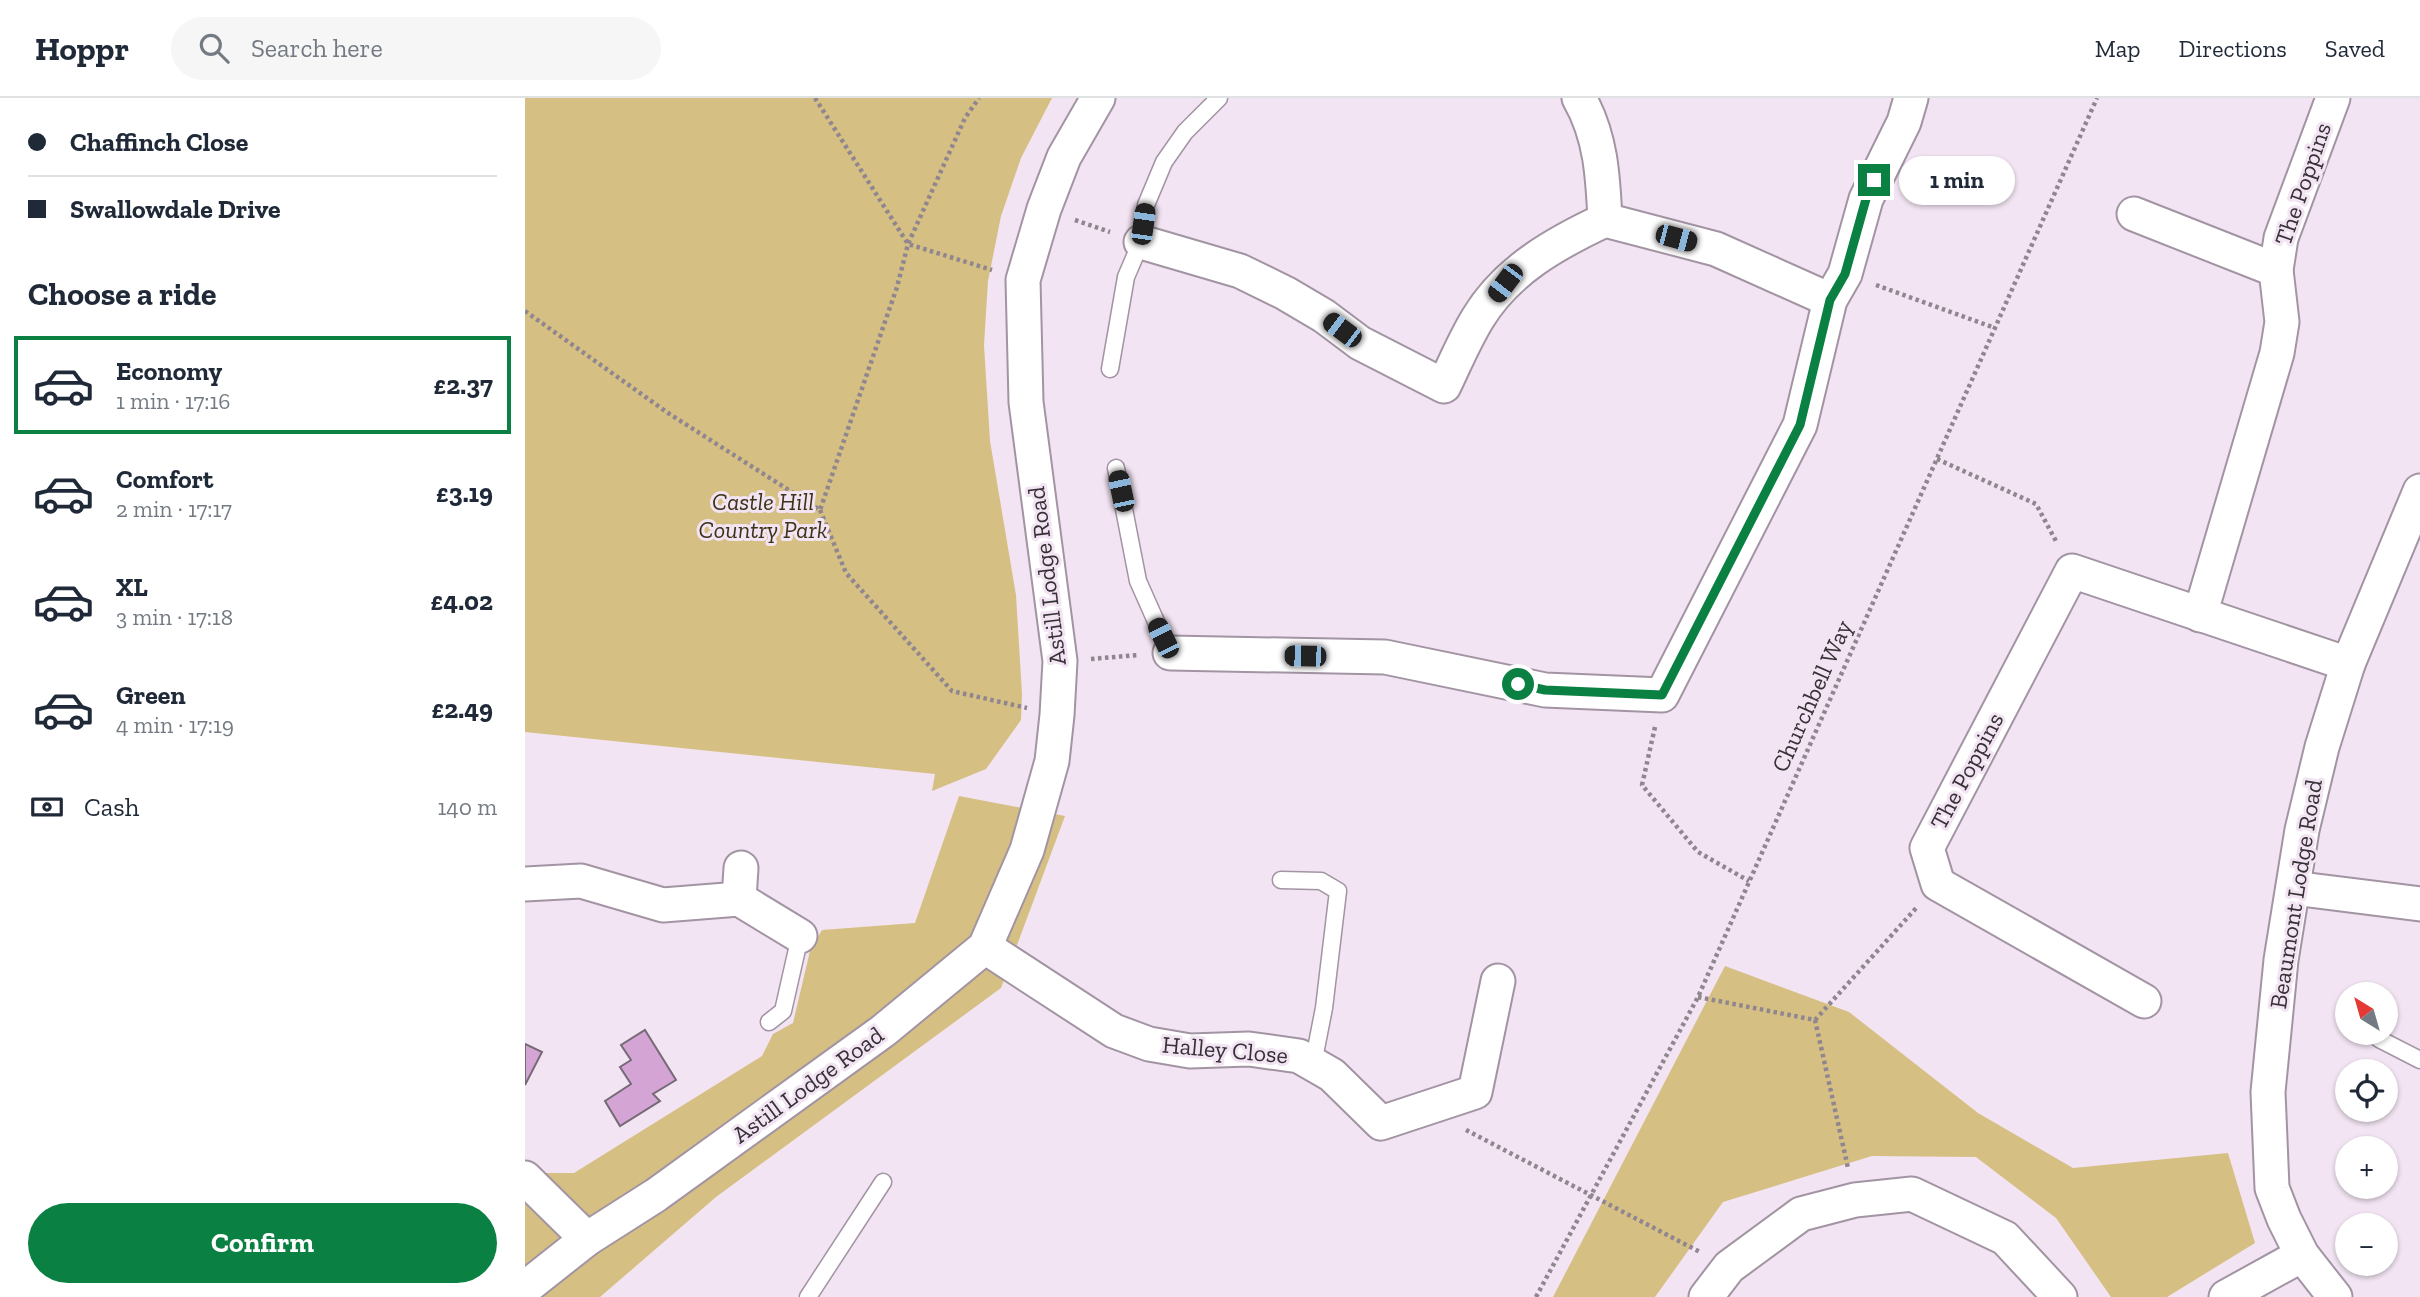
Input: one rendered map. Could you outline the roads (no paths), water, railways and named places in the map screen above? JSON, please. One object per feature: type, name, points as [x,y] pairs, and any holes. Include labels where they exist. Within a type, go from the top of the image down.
[{"type":"street","name":"Astill Lodge Road","points":[[525,1288],[587,1239],[656,1195],[883,1031],[985,947],[1027,850],[1052,761],[1057,715],[1060,661],[1026,402],[1023,280],[1044,209],[1064,157],[1098,98]]},
{"type":"street","points":[[1579,98],[1597,143],[1603,179],[1605,220]]},
{"type":"street","points":[[1170,653],[1385,657],[1545,690],[1662,695],[1800,425],[1838,287],[1866,199],[1904,122],[1911,98]]},
{"type":"street","name":"The Poppins","points":[[2144,1001],[1938,884],[1927,848],[2072,571],[2200,615],[2277,352],[2282,322],[2276,270],[2281,238],[2333,98]]},
{"type":"street","name":"The Poppins","points":[[2134,214],[2276,270]]},
{"type":"street","points":[[1141,242],[1240,271],[1324,316],[1360,343],[1444,386],[1479,317],[1505,283],[1535,258],[1567,238],[1605,220],[1716,249],[1838,287]]},
{"type":"street","name":"Beaumont Lodge Road","points":[[2335,1297],[2302,1255],[2272,1188],[2268,1092],[2281,960],[2302,830],[2322,747],[2348,664],[2420,491]]},
{"type":"street","points":[[2200,615],[2348,664]]},
{"type":"street","points":[[525,884],[581,881],[663,905],[740,884],[800,936]]},
{"type":"street","points":[[2293,888],[2420,904]]},
{"type":"street","name":"Halley Close","points":[[985,947],[1114,1031],[1149,1044],[1190,1051],[1249,1049],[1299,1056],[1332,1075],[1381,1123],[1475,1092],[1498,981]]},
{"type":"street","points":[[525,1178],[587,1239]]},
{"type":"street","points":[[1706,1297],[1729,1266],[1801,1214],[1855,1200],[1912,1194],[2005,1238],[2060,1297]]},
{"type":"street","points":[[2226,1297],[2302,1255]]},
{"type":"lane","points":[[1110,369],[1126,277],[1141,242],[1146,205],[1164,162],[1185,132],[1219,98]]},
{"type":"lane","points":[[1116,467],[1138,581],[1170,653]]},
{"type":"lane","points":[[1281,880],[1321,881],[1338,891],[1324,1008],[1313,1064]]},
{"type":"lane","points":[[769,1022],[783,1012],[800,936]]},
{"type":"lane","points":[[2391,1045],[2420,1060]]},
{"type":"lane","points":[[808,1297],[883,1182]]},
{"type":"park label","name":"Castle Hill Country Park","points":[[763,516]]}]
